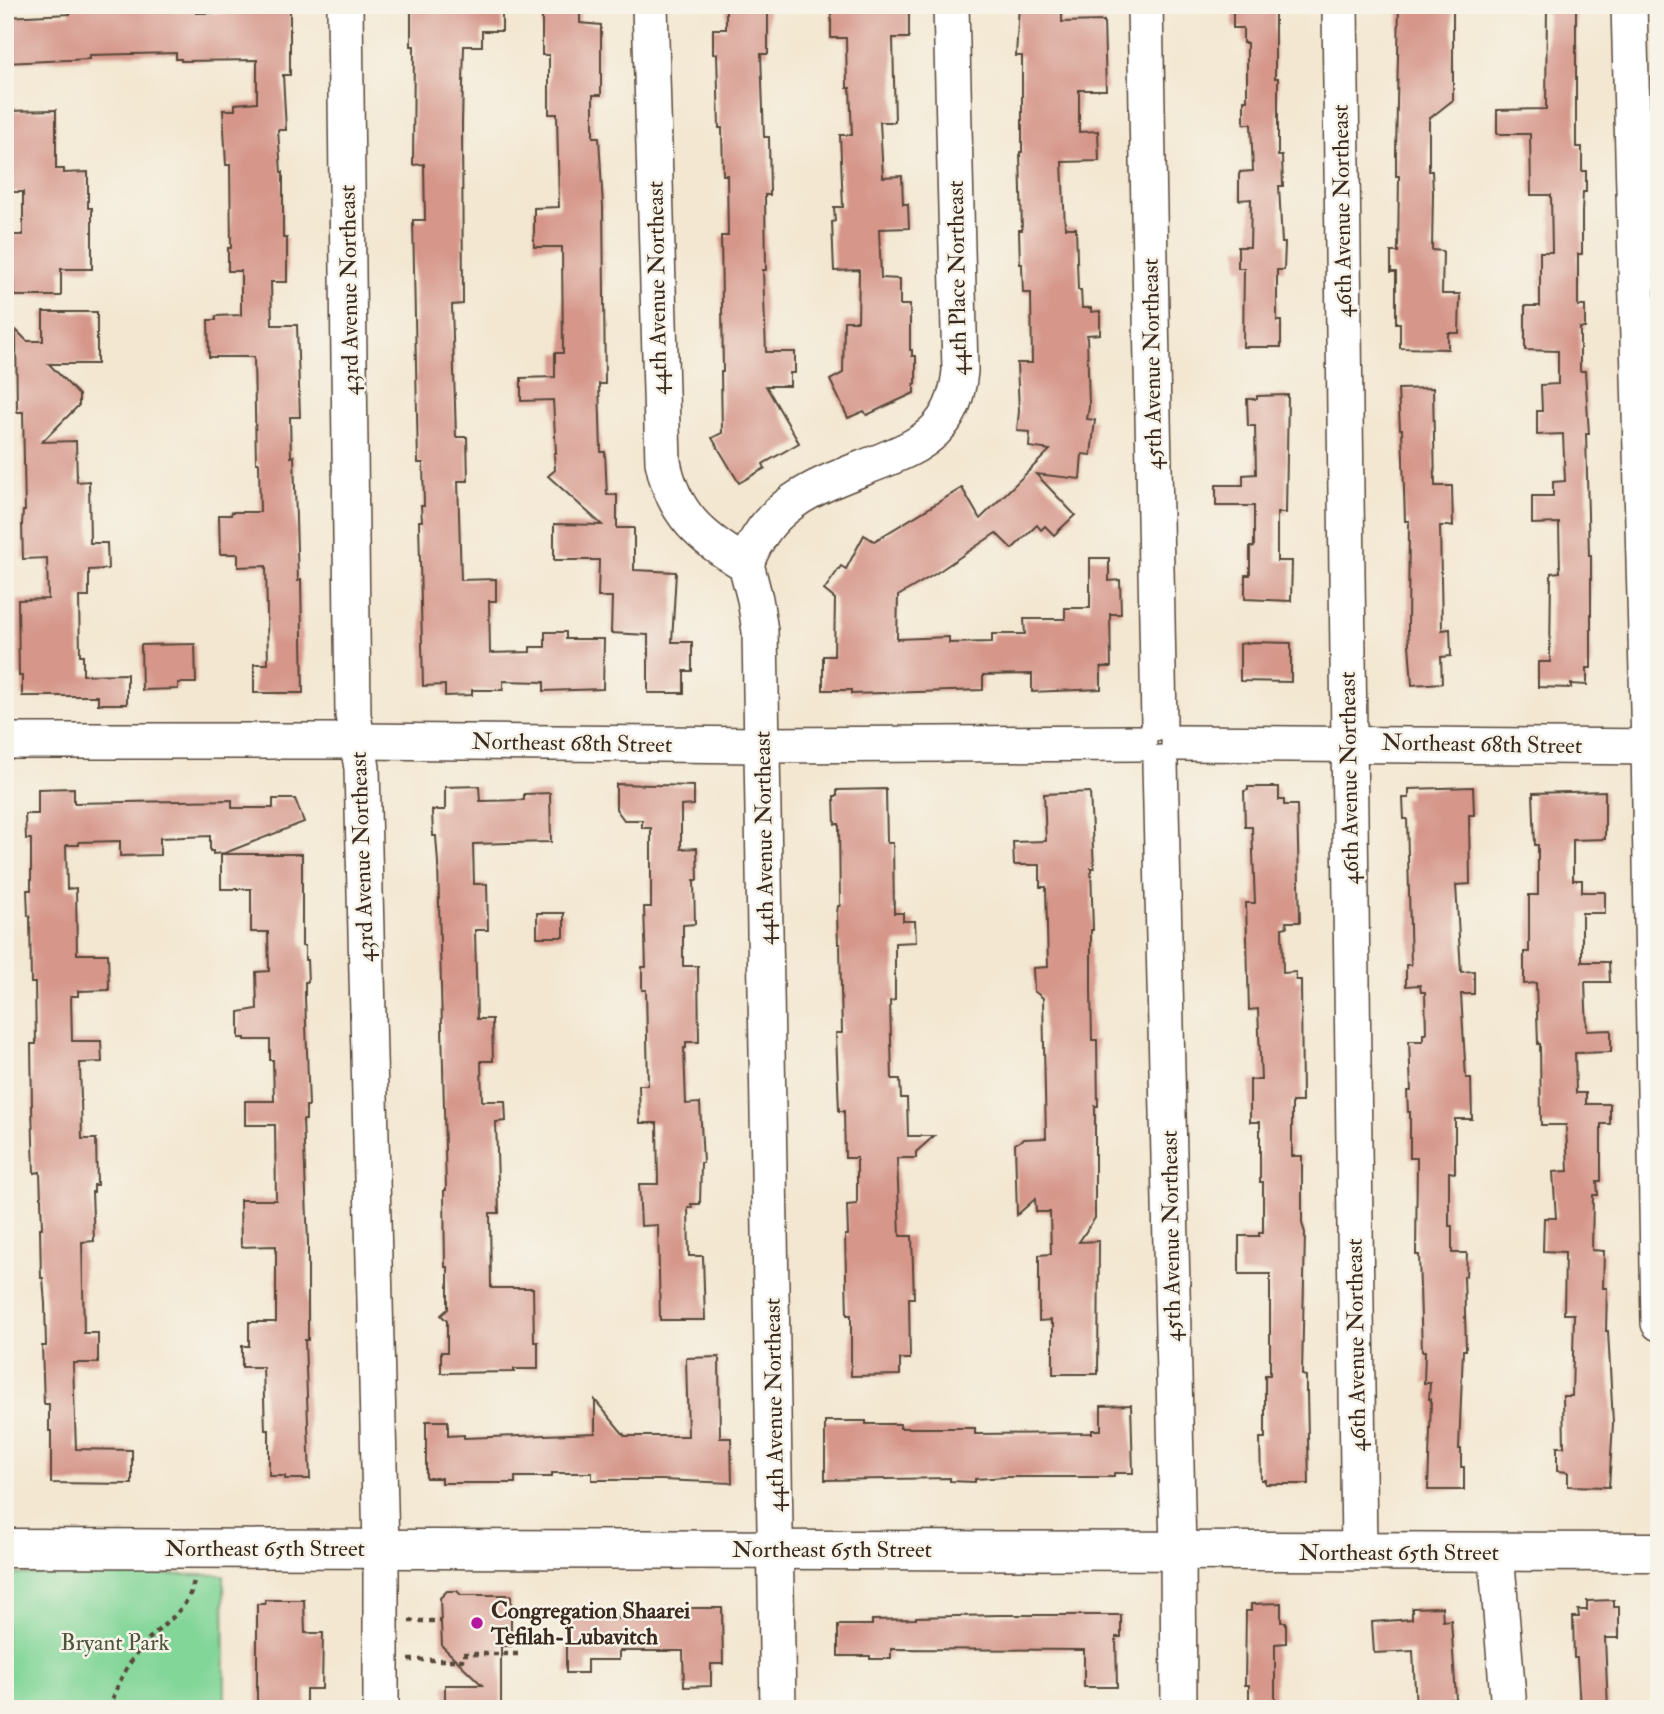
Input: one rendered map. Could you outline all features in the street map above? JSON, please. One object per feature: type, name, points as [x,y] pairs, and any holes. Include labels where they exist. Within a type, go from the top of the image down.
[{"type":"main road","name":"Northeast 65th Street","points":[[5,1548],[1659,1552]]},
{"type":"street","name":"43rd Avenue Northeast","points":[[345,5],[353,715],[362,768],[381,1548],[381,1709]]},
{"type":"street","name":"44th Avenue Northeast","points":[[650,5],[663,462],[667,482],[689,521],[719,548],[746,564],[760,631],[778,1709]]},
{"type":"street","name":"44th Place Northeast","points":[[746,564],[753,543],[782,509],[818,486],[918,444],[940,425],[954,400],[960,371],[951,5]]},
{"type":"street","name":"45th Avenue Northeast","points":[[1145,5],[1178,1551],[1179,1709]]},
{"type":"street","name":"46th Avenue Northeast","points":[[1340,5],[1359,1552]]},
{"type":"street","points":[[1629,5],[1654,746],[1659,1323]]},
{"type":"street","name":"Northeast 68th Street","points":[[5,741],[1654,746]]},
{"type":"street","points":[[1496,1552],[1508,1709]]},
{"type":"path","points":[[110,1709],[120,1680],[130,1662],[146,1642],[187,1603],[194,1579]]},
{"type":"path","points":[[408,1621],[440,1621]]},
{"type":"path","points":[[411,1660],[463,1660],[463,1654],[518,1654]]},
{"type":"green space","name":"Bryant Park","points":[[5,1574],[224,1575],[225,1709],[5,1709]]},
{"type":"building","points":[[69,5],[196,5],[196,13],[252,12],[252,5],[290,5],[290,75],[283,75],[286,130],[278,130],[283,172],[283,238],[287,238],[287,282],[271,282],[272,325],[297,325],[300,417],[290,417],[298,581],[301,580],[303,693],[254,693],[254,664],[268,664],[266,566],[238,567],[238,554],[220,554],[219,515],[260,512],[259,463],[256,463],[254,357],[209,357],[208,320],[216,320],[216,316],[241,315],[241,271],[228,271],[228,248],[231,248],[230,165],[226,165],[223,110],[235,110],[235,104],[257,102],[257,60],[181,61],[176,59],[176,53],[90,55],[90,59],[5,63],[5,17],[70,14]]},
{"type":"building","points":[[411,5],[502,5],[502,31],[482,31],[482,46],[464,46],[463,304],[452,305],[456,437],[467,437],[468,481],[458,481],[461,580],[496,579],[496,601],[489,601],[490,653],[530,652],[530,647],[545,647],[545,632],[566,632],[566,639],[604,639],[603,689],[544,691],[544,682],[503,681],[503,690],[472,690],[472,695],[445,696],[445,685],[423,686],[419,521],[422,521],[421,506],[424,506],[423,463],[418,463],[413,220],[425,220],[424,164],[413,165],[414,46],[411,46]]},
{"type":"building","points":[[726,5],[768,5],[768,54],[761,54],[764,137],[769,137],[770,195],[765,195],[766,270],[763,270],[766,352],[795,352],[795,373],[790,373],[790,386],[766,386],[799,443],[763,464],[765,468],[739,483],[712,438],[722,433],[721,236],[728,236],[727,175],[723,175],[717,54],[713,54],[713,29],[726,29]]},
{"type":"building","points":[[831,5],[909,5],[909,38],[893,38],[895,122],[880,122],[883,177],[902,176],[903,204],[908,204],[909,228],[879,229],[881,278],[900,279],[900,305],[910,305],[910,350],[912,356],[916,356],[916,384],[914,393],[867,415],[864,411],[848,418],[830,380],[843,373],[844,321],[858,321],[859,270],[834,271],[834,207],[843,207],[840,135],[852,135],[846,38],[831,38]]},
{"type":"building","points":[[1019,5],[1062,5],[1062,22],[1104,21],[1106,90],[1079,90],[1079,132],[1098,131],[1099,161],[1062,162],[1065,228],[1076,228],[1078,290],[1081,290],[1082,308],[1091,308],[1091,312],[1100,311],[1100,334],[1087,335],[1087,419],[1095,420],[1091,455],[1082,454],[1080,479],[1036,474],[1075,515],[1054,535],[1045,526],[1041,530],[1037,525],[1012,549],[996,533],[898,596],[897,639],[949,637],[949,643],[992,642],[992,634],[1025,634],[1024,619],[1065,619],[1065,608],[1090,608],[1090,558],[1109,558],[1109,581],[1120,580],[1121,614],[1110,614],[1111,667],[1101,667],[1101,689],[1032,692],[1032,674],[983,675],[983,690],[851,694],[851,690],[823,690],[823,656],[834,656],[835,599],[824,590],[841,566],[846,569],[864,535],[874,541],[962,488],[980,519],[1050,450],[1029,447],[1030,432],[1017,431],[1017,363],[1032,363],[1031,293],[1023,293],[1020,264],[1022,56],[1016,56]]},
{"type":"building","points":[[1233,5],[1275,5],[1278,156],[1282,156],[1283,186],[1279,186],[1282,243],[1285,243],[1284,270],[1277,270],[1277,321],[1281,321],[1281,347],[1243,347],[1244,268],[1238,268],[1238,247],[1250,247],[1251,199],[1239,200],[1239,175],[1240,172],[1253,171],[1251,124],[1244,124],[1244,100],[1247,100],[1247,43],[1243,43],[1243,28],[1233,28]]},
{"type":"building","points":[[1399,5],[1453,5],[1453,100],[1429,119],[1429,171],[1432,171],[1433,193],[1432,250],[1443,251],[1442,294],[1460,294],[1459,333],[1448,333],[1448,349],[1400,348],[1400,323],[1396,323],[1396,272],[1391,272],[1391,252],[1398,252],[1399,176],[1396,176],[1396,153]]},
{"type":"building","points":[[1576,5],[1576,147],[1582,147],[1582,171],[1586,171],[1582,254],[1578,254],[1578,306],[1585,306],[1585,328],[1580,328],[1580,371],[1585,371],[1589,434],[1586,434],[1591,556],[1591,668],[1587,668],[1587,685],[1571,684],[1571,688],[1538,687],[1538,662],[1550,662],[1551,573],[1560,572],[1559,523],[1532,524],[1532,496],[1553,496],[1553,482],[1565,481],[1563,434],[1537,435],[1537,411],[1542,411],[1541,385],[1558,384],[1558,351],[1525,350],[1525,306],[1540,306],[1540,252],[1552,252],[1551,195],[1531,195],[1530,134],[1497,134],[1497,110],[1546,109],[1547,6]]},
{"type":"building","points":[[580,7],[580,23],[601,25],[601,95],[593,95],[593,137],[599,137],[603,207],[605,384],[599,384],[601,452],[605,452],[607,495],[617,495],[617,528],[634,528],[634,570],[676,572],[672,642],[692,642],[692,671],[684,671],[684,693],[648,693],[648,635],[611,633],[612,597],[598,597],[599,560],[554,560],[554,524],[602,525],[548,476],[555,470],[553,400],[521,401],[521,378],[555,377],[555,353],[563,353],[562,247],[534,247],[534,208],[559,207],[557,114],[549,114],[549,55],[542,55],[542,8]]},
{"type":"building","points":[[56,110],[56,169],[64,169],[64,173],[88,172],[88,208],[92,208],[92,269],[61,269],[61,296],[14,296],[11,235],[23,235],[23,192],[5,192],[5,111]]},
{"type":"building","points":[[43,312],[97,312],[97,364],[49,364],[79,395],[79,405],[42,442],[76,441],[77,482],[89,481],[90,543],[107,543],[108,569],[89,570],[89,597],[79,597],[83,675],[127,674],[127,704],[98,704],[98,696],[22,696],[22,676],[19,676],[18,600],[48,599],[47,558],[23,559],[23,412],[17,412],[16,330],[27,341],[43,341]]},
{"type":"building","points":[[1433,388],[1435,486],[1452,486],[1453,526],[1440,526],[1442,630],[1450,629],[1451,656],[1441,657],[1442,683],[1412,685],[1408,630],[1409,521],[1405,521],[1398,389]]},
{"type":"building","points":[[1288,395],[1286,513],[1277,513],[1277,561],[1292,561],[1291,601],[1245,599],[1245,575],[1250,575],[1250,547],[1254,547],[1254,506],[1216,506],[1216,485],[1243,485],[1243,475],[1256,474],[1255,426],[1248,426],[1247,399]]},
{"type":"building","points":[[1291,643],[1291,682],[1240,681],[1240,644]]},
{"type":"building","points":[[195,644],[196,683],[178,683],[178,689],[142,690],[141,645]]},
{"type":"building","points":[[616,784],[694,786],[694,805],[681,806],[681,849],[697,848],[698,880],[694,880],[695,924],[683,925],[683,966],[698,966],[699,1042],[686,1042],[684,1048],[686,1104],[700,1103],[703,1163],[700,1204],[691,1204],[692,1208],[688,1208],[689,1256],[703,1256],[705,1320],[660,1320],[658,1225],[641,1226],[639,1184],[658,1184],[657,1123],[640,1123],[639,1085],[648,1085],[646,990],[642,990],[642,967],[646,967],[644,907],[651,907],[651,828],[642,828],[642,820],[624,820],[616,809]]},
{"type":"building","points":[[479,786],[480,801],[524,800],[524,794],[550,793],[551,842],[473,844],[474,884],[487,884],[488,930],[475,930],[477,1019],[492,1019],[493,1061],[481,1061],[482,1101],[505,1101],[506,1121],[496,1122],[499,1213],[490,1213],[491,1288],[533,1288],[534,1342],[538,1342],[538,1369],[441,1373],[441,1352],[447,1352],[447,1321],[441,1315],[448,1309],[448,1267],[445,1267],[446,1190],[438,863],[432,810],[445,810],[445,787]]},
{"type":"building","points":[[1248,787],[1279,787],[1279,800],[1284,800],[1284,805],[1297,805],[1300,922],[1286,922],[1287,927],[1282,928],[1283,973],[1296,972],[1296,980],[1301,980],[1302,1102],[1292,1102],[1292,1156],[1302,1156],[1302,1223],[1305,1233],[1302,1375],[1306,1376],[1309,1484],[1265,1484],[1265,1480],[1261,1480],[1260,1438],[1265,1438],[1265,1375],[1270,1375],[1270,1274],[1239,1274],[1239,1236],[1259,1236],[1259,1233],[1263,1233],[1260,1122],[1250,1122],[1250,1080],[1261,1080],[1258,1009],[1249,1010],[1246,903],[1255,903],[1252,827],[1245,827],[1244,791],[1248,790]]},
{"type":"building","points":[[1473,787],[1474,815],[1469,815],[1470,884],[1456,885],[1461,972],[1474,971],[1474,994],[1461,994],[1466,1078],[1471,1078],[1472,1119],[1455,1119],[1455,1173],[1449,1172],[1452,1253],[1467,1253],[1464,1276],[1466,1350],[1463,1350],[1459,1449],[1461,1467],[1464,1467],[1464,1490],[1428,1490],[1431,1399],[1430,1383],[1424,1383],[1425,1351],[1422,1351],[1419,1255],[1416,1255],[1417,1158],[1410,1158],[1407,1091],[1411,1091],[1409,1041],[1423,1041],[1423,1034],[1426,1034],[1425,992],[1421,992],[1420,985],[1406,986],[1406,965],[1411,965],[1407,819],[1404,819],[1403,798],[1409,798],[1409,789]]},
{"type":"building","points":[[74,788],[74,803],[232,800],[232,808],[273,808],[273,799],[295,799],[304,822],[225,853],[213,854],[213,851],[210,851],[210,836],[160,838],[160,855],[120,856],[120,841],[66,845],[67,889],[76,888],[77,954],[108,954],[109,990],[78,991],[78,996],[71,996],[72,1041],[101,1041],[102,1062],[80,1063],[82,1139],[96,1139],[97,1185],[94,1185],[92,1192],[94,1241],[82,1242],[84,1333],[98,1333],[98,1363],[73,1363],[76,1449],[132,1450],[132,1484],[51,1483],[49,1404],[44,1404],[42,1346],[46,1346],[41,1278],[40,1172],[34,1173],[32,1107],[31,1044],[36,1044],[35,983],[31,983],[27,890],[31,890],[31,839],[26,839],[25,814],[38,814],[38,789]]},
{"type":"building","points":[[886,789],[887,843],[893,843],[894,913],[903,913],[903,921],[915,921],[916,942],[895,943],[895,1000],[890,1001],[892,1079],[900,1079],[901,1098],[907,1098],[908,1136],[934,1136],[916,1152],[916,1158],[897,1158],[900,1236],[912,1236],[914,1298],[909,1298],[910,1359],[900,1359],[900,1375],[851,1376],[851,1315],[847,1315],[845,1235],[848,1235],[847,1205],[857,1204],[857,1158],[845,1158],[844,1111],[839,1111],[836,1033],[842,1033],[837,913],[840,906],[839,824],[835,824],[834,796],[837,796],[837,790]]},
{"type":"building","points":[[1605,791],[1605,839],[1573,840],[1573,880],[1582,880],[1582,892],[1605,892],[1605,913],[1582,913],[1582,962],[1609,962],[1610,982],[1585,982],[1587,1031],[1611,1030],[1611,1052],[1575,1053],[1576,1093],[1586,1093],[1586,1104],[1610,1104],[1610,1124],[1601,1124],[1601,1181],[1597,1181],[1598,1195],[1593,1195],[1592,1250],[1604,1251],[1603,1288],[1607,1288],[1606,1331],[1613,1423],[1609,1487],[1568,1486],[1568,1472],[1557,1471],[1557,1447],[1564,1447],[1563,1396],[1572,1396],[1574,1314],[1564,1314],[1565,1252],[1543,1251],[1544,1218],[1556,1218],[1553,1172],[1568,1171],[1566,1125],[1541,1125],[1536,983],[1524,984],[1524,952],[1529,952],[1529,895],[1538,895],[1538,845],[1535,845],[1533,793]]},
{"type":"building","points":[[1090,792],[1094,868],[1091,868],[1092,1040],[1097,1040],[1098,1106],[1095,1106],[1095,1218],[1079,1242],[1099,1241],[1098,1374],[1053,1374],[1053,1324],[1051,1320],[1039,1321],[1039,1255],[1051,1254],[1050,1212],[1036,1212],[1035,1199],[1017,1215],[1015,1144],[1024,1139],[1046,1138],[1043,998],[1034,991],[1033,968],[1048,967],[1046,887],[1040,887],[1040,865],[1014,865],[1013,842],[1046,841],[1044,794]]},
{"type":"building","points":[[221,854],[302,854],[302,946],[305,946],[308,982],[305,982],[305,997],[309,1106],[306,1106],[306,1120],[303,1120],[308,1243],[308,1340],[305,1340],[310,1479],[269,1476],[269,1430],[265,1430],[263,1367],[242,1367],[242,1346],[249,1346],[249,1322],[276,1322],[276,1246],[241,1247],[240,1200],[276,1200],[275,1125],[245,1125],[245,1101],[274,1101],[270,1040],[239,1038],[239,1012],[257,1009],[256,972],[269,971],[268,932],[251,932],[251,889],[221,889]]},
{"type":"building","points":[[537,913],[564,913],[564,937],[537,937]]},
{"type":"building","points":[[719,1357],[720,1438],[731,1438],[732,1483],[592,1480],[592,1473],[515,1477],[515,1483],[441,1483],[441,1478],[426,1478],[426,1421],[448,1421],[448,1436],[464,1435],[464,1438],[595,1433],[595,1400],[625,1436],[688,1436],[686,1358]]},
{"type":"building","points":[[1131,1405],[1133,1473],[1114,1473],[1114,1477],[1007,1477],[975,1479],[975,1482],[950,1481],[950,1478],[825,1480],[825,1421],[900,1424],[900,1428],[975,1428],[975,1434],[1092,1433],[1092,1430],[1101,1430],[1101,1406]]},
{"type":"building","points":[[447,1591],[457,1591],[461,1595],[511,1595],[511,1646],[501,1646],[501,1706],[445,1706],[445,1685],[482,1685],[442,1646],[440,1598]]},
{"type":"building","points":[[265,1600],[304,1600],[305,1633],[323,1633],[322,1689],[306,1689],[306,1709],[257,1709],[257,1604],[265,1604]]},
{"type":"building","points":[[1614,1600],[1614,1607],[1619,1607],[1619,1638],[1605,1638],[1608,1709],[1580,1709],[1577,1658],[1574,1658],[1573,1617],[1579,1617],[1578,1610],[1587,1610],[1587,1601]]},
{"type":"building","points":[[1281,1603],[1281,1622],[1286,1622],[1286,1643],[1275,1644],[1275,1700],[1249,1701],[1249,1685],[1245,1685],[1246,1611],[1251,1611],[1251,1604]]},
{"type":"building","points":[[1442,1607],[1443,1621],[1451,1620],[1456,1699],[1451,1699],[1451,1709],[1416,1709],[1413,1651],[1374,1653],[1372,1622],[1412,1619],[1412,1608]]},
{"type":"building","points":[[683,1608],[722,1608],[723,1664],[711,1664],[711,1686],[684,1687],[683,1651],[619,1651],[619,1660],[587,1660],[587,1673],[566,1673],[566,1614],[595,1614],[595,1619],[642,1618],[642,1612],[683,1612]]},
{"type":"building","points":[[1121,1615],[1121,1637],[1116,1637],[1117,1687],[1084,1687],[1084,1650],[891,1649],[891,1659],[838,1656],[838,1625],[872,1625],[872,1620],[916,1617]]},
{"type":"place","name":"Congregation Shaarei Tefilah-Lubavitch","points":[[477,1623]]}]
